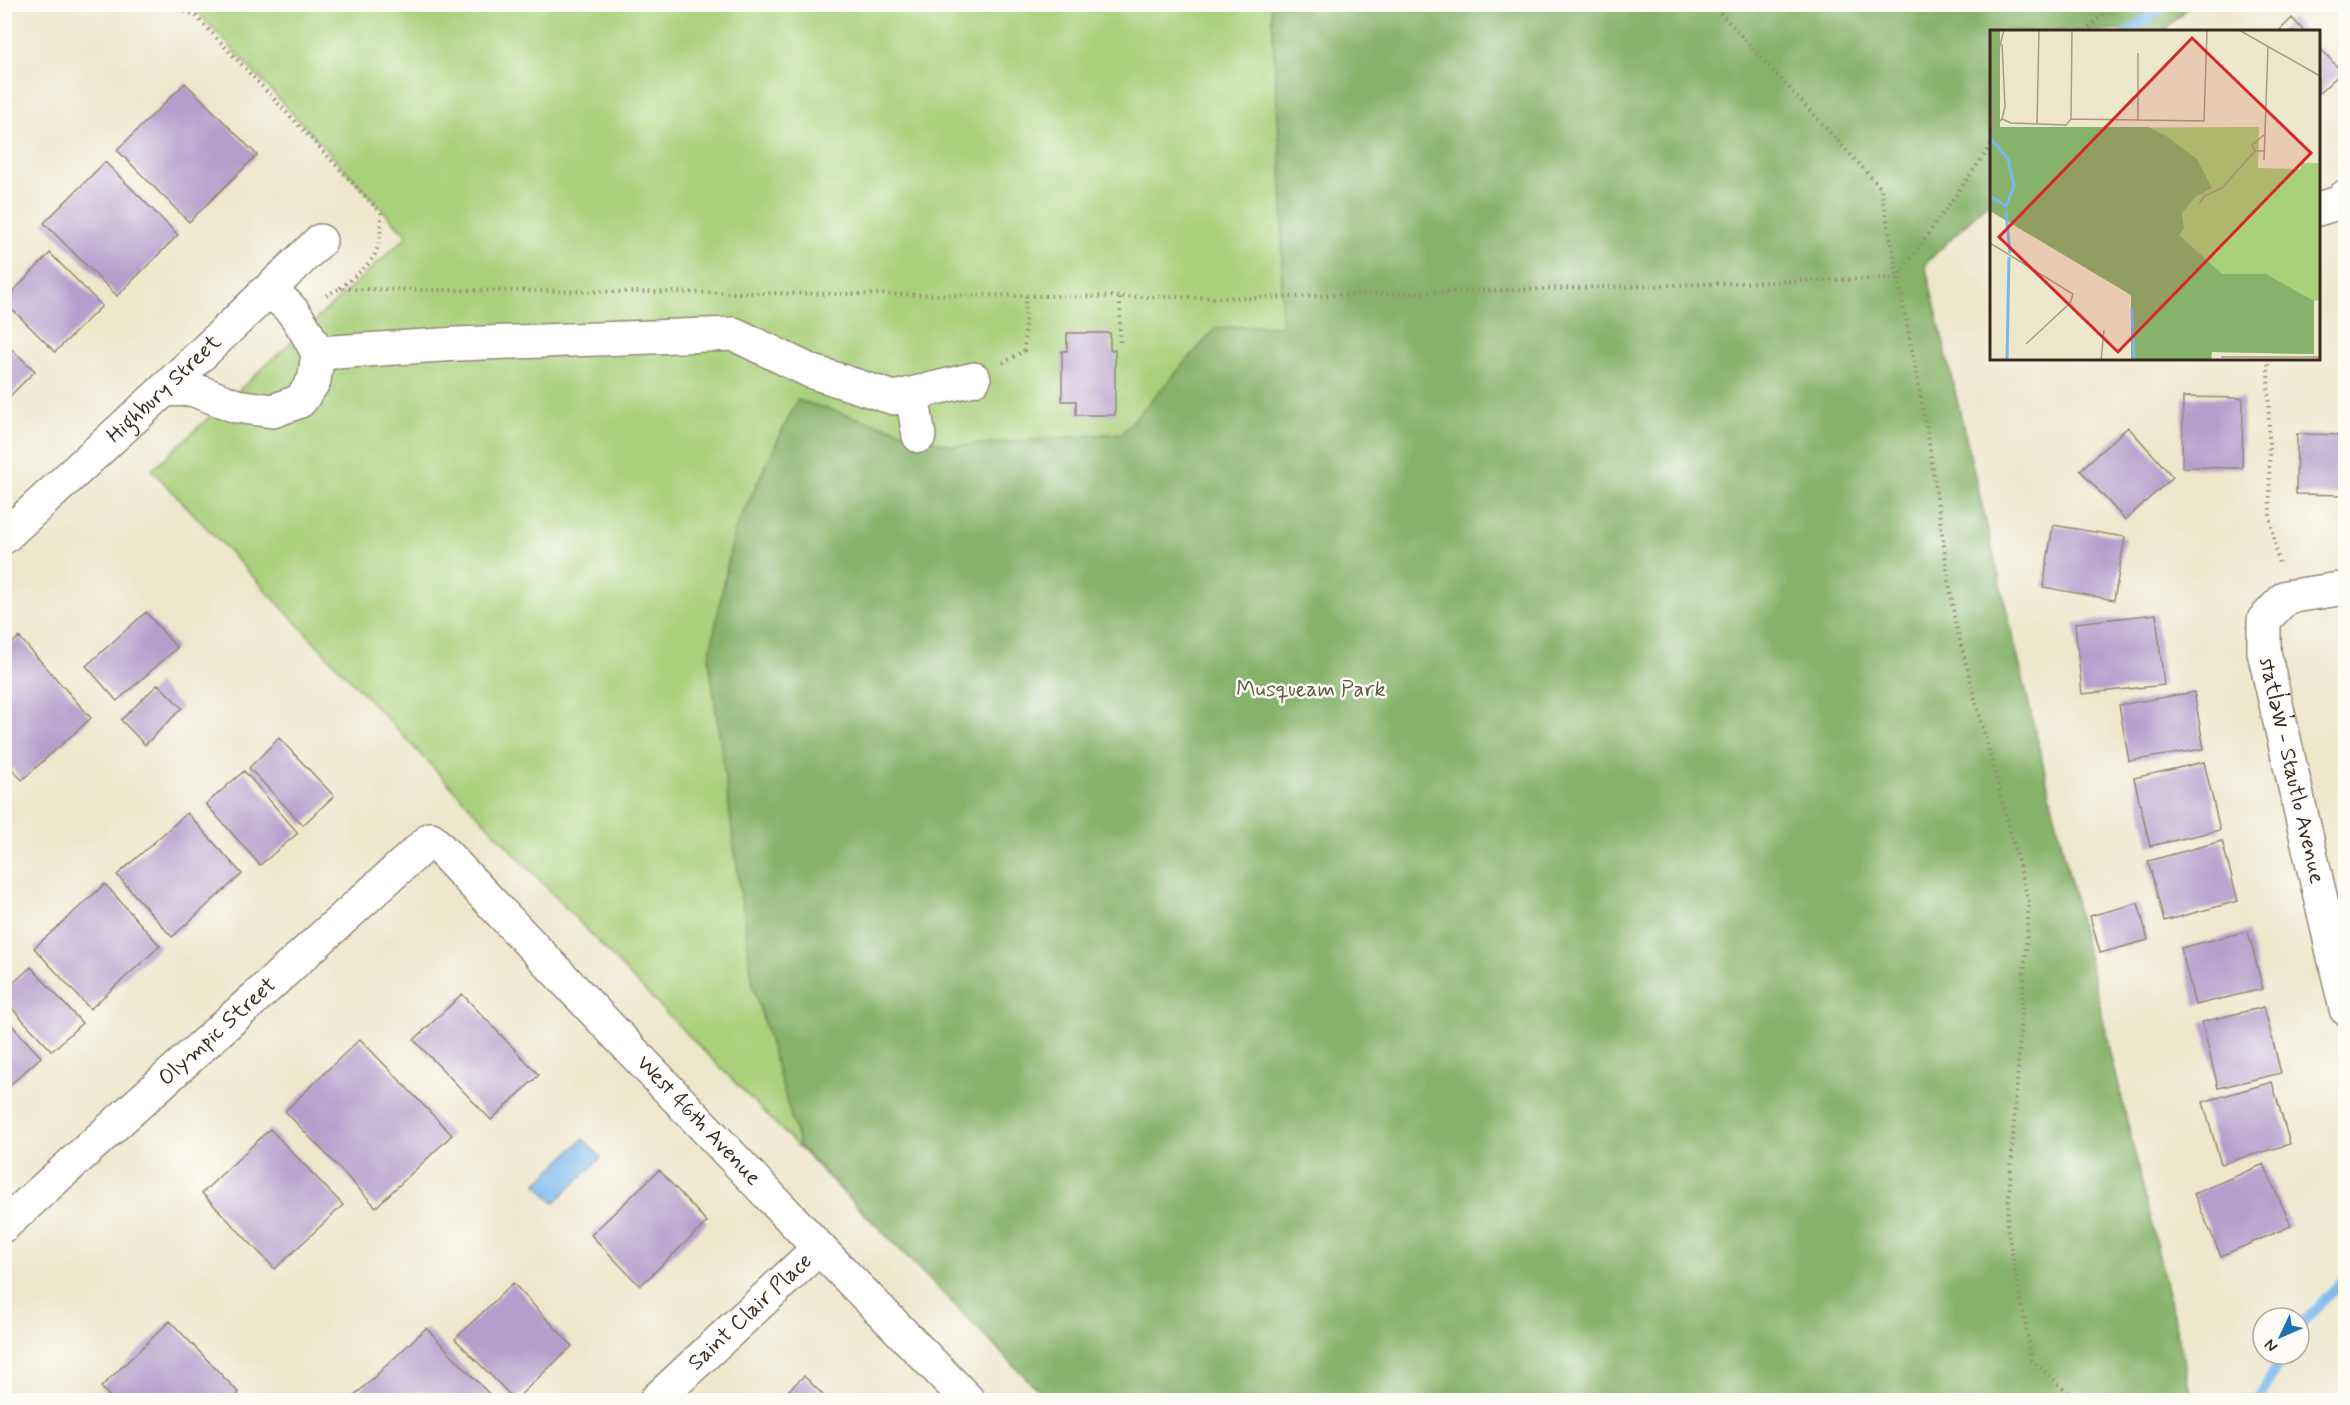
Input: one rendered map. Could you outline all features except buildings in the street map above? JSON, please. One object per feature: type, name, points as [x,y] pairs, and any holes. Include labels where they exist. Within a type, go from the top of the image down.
[{"type":"street","points":[[2320,209],[2338,203],[2346,196]]},
{"type":"street","name":"Highbury Street","points":[[4,537],[164,390],[277,301],[320,241]]},
{"type":"street","points":[[164,390],[192,389],[236,406],[273,411],[300,402],[314,381],[318,353],[277,301]]},
{"type":"street","points":[[318,353],[456,344],[734,334],[810,371],[894,398],[974,379]]},
{"type":"street","points":[[912,395],[919,436]]},
{"type":"street","points":[[2286,597],[2346,588]]},
{"type":"street","name":"statl̓əw̓ - Stautlo Avenue","points":[[2286,597],[2264,620],[2264,652],[2346,1009]]},
{"type":"street","name":"Olympic Street","points":[[4,1225],[431,839]]},
{"type":"street","name":"West 46th Avenue","points":[[431,839],[819,1248],[968,1401]]},
{"type":"street","name":"Saint Clair Place","points":[[656,1401],[819,1248]]},
{"type":"path","points":[[162,4],[195,15],[381,213],[381,245],[366,267],[339,289]]},
{"type":"path","points":[[1712,4],[1881,188],[1927,430],[1955,622],[2029,903],[2007,1226],[2032,1360],[2076,1401]]},
{"type":"path","points":[[2087,30],[2113,4]]},
{"type":"path","points":[[1897,278],[1990,147]]},
{"type":"path","points":[[277,301],[339,289],[1254,298],[1897,278]]},
{"type":"path","points":[[974,379],[1024,351],[1026,295]]},
{"type":"path","points":[[1120,296],[1120,342]]},
{"type":"path","points":[[2268,360],[2270,516],[2286,597]]},
{"type":"green space","name":"Musqueam Park","points":[[191,5],[2190,5],[2164,30],[1990,30],[1990,200],[1925,264],[1048,1400],[634,980],[152,470],[407,236]]},
{"type":"green space","name":"Musqueam Park","points":[[1271,5],[2190,5],[2164,30],[1990,30],[1990,200],[1925,264],[2193,1400],[1048,1400],[800,1147],[753,985],[709,659],[734,532],[797,400],[952,446],[1122,433],[1216,328],[1281,325],[1283,201]]},
{"type":"water","points":[[583,1139],[601,1158],[554,1203],[536,1184]]},
{"type":"waterway","points":[[2131,30],[2167,4]]},
{"type":"waterway","points":[[2311,1313],[2346,1277]]},
{"type":"waterway","points":[[2258,1400],[2277,1366]]}]
